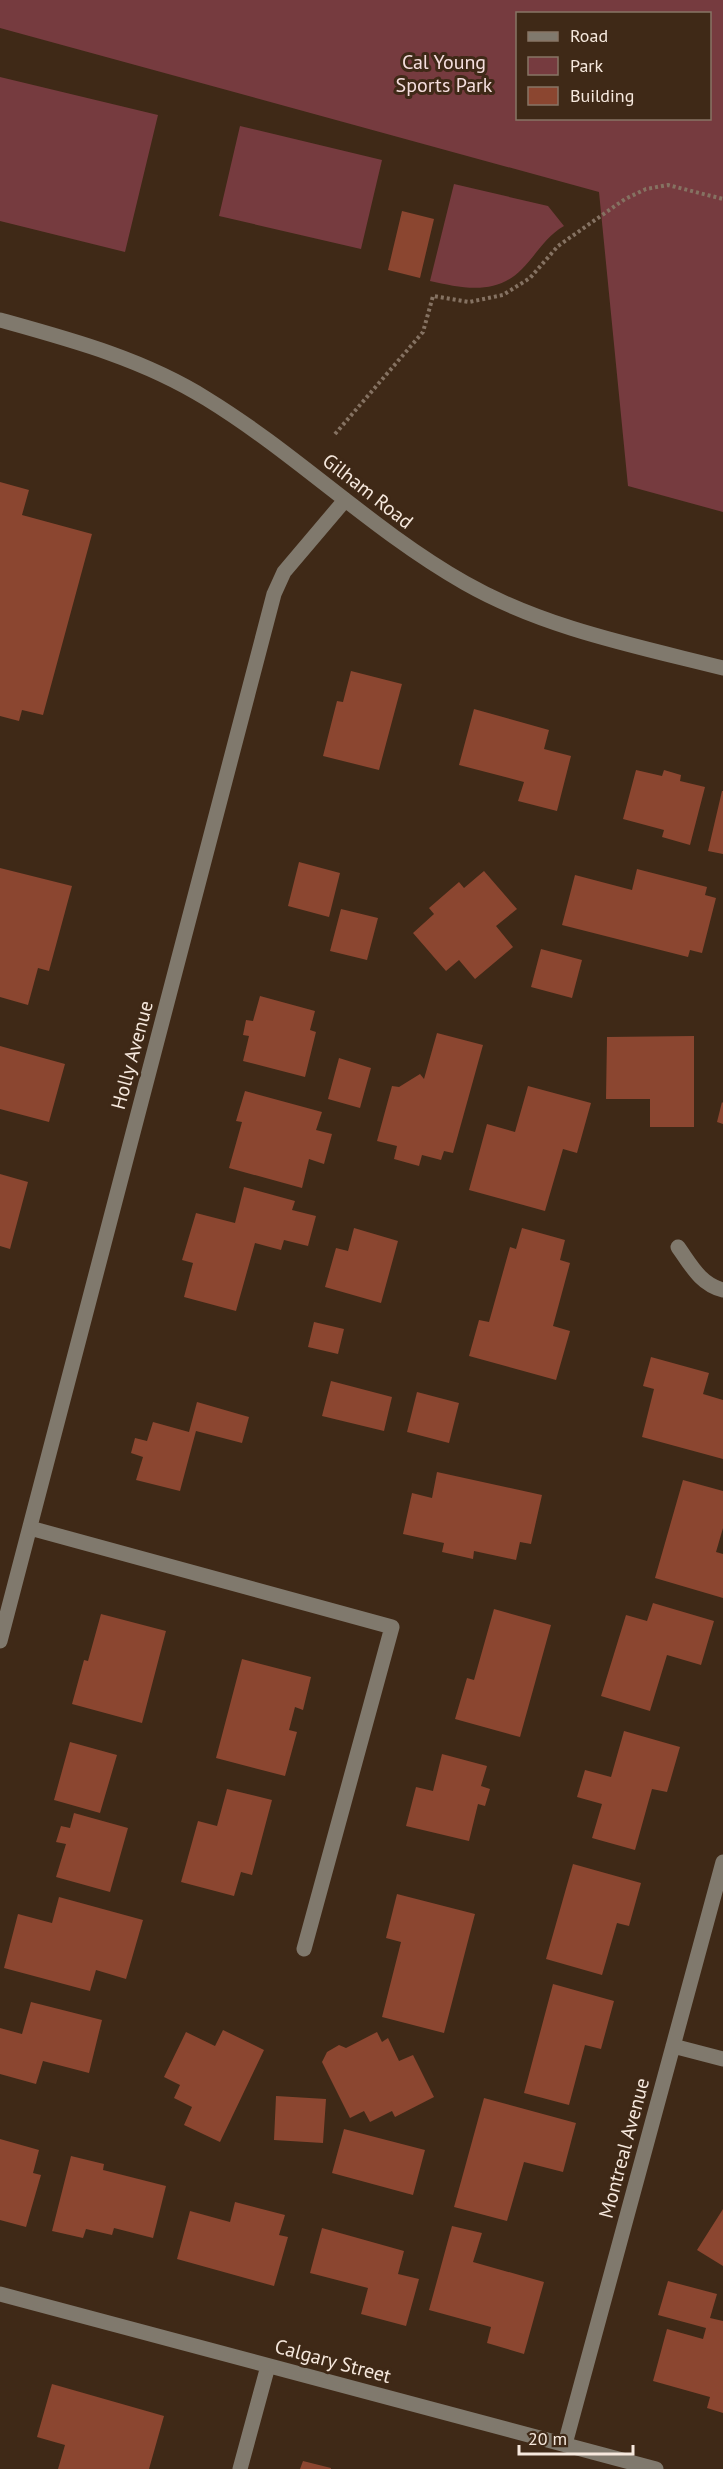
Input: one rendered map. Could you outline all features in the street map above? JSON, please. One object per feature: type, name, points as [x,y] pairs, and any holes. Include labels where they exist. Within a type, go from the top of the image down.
[{"type":"street","name":"Gilham Road","points":[[0,320],[86,343],[140,364],[205,398],[257,432],[422,558],[519,609],[627,644],[723,668]]},
{"type":"street","name":"Holly Avenue","points":[[0,1641],[274,594],[284,572],[345,500]]},
{"type":"street","points":[[678,1247],[701,1279],[723,1290]]},
{"type":"street","points":[[30,1528],[392,1627],[304,1948]]},
{"type":"street","name":"Montreal Avenue","points":[[565,2444],[723,1862]]},
{"type":"street","points":[[673,2046],[723,2059]]},
{"type":"street","name":"Calgary Street","points":[[0,2294],[656,2469]]},
{"type":"street","points":[[240,2469],[268,2366]]},
{"type":"path","points":[[335,434],[423,332],[433,296],[469,302],[503,295],[530,278],[558,246],[625,199],[646,189],[668,185],[723,199]]},
{"type":"green space","name":"Cal Young Sports Park","points":[[0,0],[723,0],[723,512],[628,486],[599,192],[0,28]]},
{"type":"green space","points":[[0,77],[158,115],[125,252],[0,221]]},
{"type":"green space","points":[[240,126],[382,160],[361,249],[219,216]]},
{"type":"green space","points":[[454,184],[548,206],[564,226],[546,240],[522,269],[512,278],[501,283],[478,288],[430,281]]},
{"type":"building","points":[[402,211],[434,219],[420,278],[388,270]]},
{"type":"building","points":[[0,482],[29,490],[22,515],[92,534],[43,715],[22,710],[19,721],[0,716]]},
{"type":"building","points":[[351,671],[402,684],[379,770],[323,756],[337,701],[343,702]]},
{"type":"building","points":[[474,709],[549,730],[544,749],[571,756],[557,811],[518,801],[524,782],[459,765]]},
{"type":"building","points":[[636,770],[662,776],[664,770],[681,775],[680,781],[705,787],[690,845],[662,837],[664,830],[623,819]]},
{"type":"building","points":[[723,791],[723,854],[708,851]]},
{"type":"building","points":[[299,862],[340,873],[329,917],[288,906]]},
{"type":"building","points":[[0,868],[72,886],[49,971],[38,968],[28,1005],[0,997]]},
{"type":"building","points":[[637,869],[707,887],[705,895],[716,898],[702,953],[690,950],[688,957],[562,925],[575,875],[632,890]]},
{"type":"building","points":[[484,871],[517,909],[496,926],[513,947],[475,979],[459,960],[446,971],[413,933],[434,914],[429,908],[459,882],[464,888]]},
{"type":"building","points":[[341,909],[378,918],[367,960],[330,951]]},
{"type":"building","points":[[541,949],[582,960],[572,998],[531,987]]},
{"type":"building","points":[[260,996],[315,1011],[310,1030],[316,1032],[305,1077],[243,1061],[249,1036],[243,1035],[246,1020],[253,1021]]},
{"type":"building","points":[[437,1033],[483,1045],[453,1153],[444,1151],[441,1160],[422,1155],[419,1166],[394,1159],[397,1146],[377,1141],[392,1086],[399,1087],[420,1074],[424,1079]]},
{"type":"building","points":[[694,1036],[694,1127],[650,1127],[650,1099],[606,1099],[607,1037]]},
{"type":"building","points":[[0,1046],[65,1064],[49,1122],[0,1109]]},
{"type":"building","points":[[339,1058],[371,1068],[360,1108],[328,1099]]},
{"type":"building","points":[[528,1086],[591,1103],[577,1153],[563,1149],[545,1211],[469,1190],[487,1124],[515,1132]]},
{"type":"building","points":[[245,1091],[322,1112],[316,1130],[332,1134],[324,1164],[309,1159],[302,1188],[229,1168],[242,1122],[236,1121]]},
{"type":"building","points":[[723,1103],[723,1124],[717,1122]]},
{"type":"building","points":[[0,1174],[28,1182],[10,1249],[0,1246]]},
{"type":"building","points":[[244,1187],[295,1201],[292,1210],[316,1216],[308,1246],[284,1240],[281,1250],[255,1243],[236,1311],[184,1297],[193,1263],[182,1260],[196,1213],[235,1223]]},
{"type":"building","points":[[354,1228],[398,1241],[381,1303],[325,1287],[336,1248],[348,1251]]},
{"type":"building","points":[[522,1228],[565,1240],[560,1260],[570,1263],[553,1326],[570,1331],[556,1380],[469,1356],[479,1320],[489,1322],[510,1247],[516,1249]]},
{"type":"building","points":[[314,1322],[344,1329],[338,1354],[308,1347]]},
{"type":"building","points":[[651,1357],[709,1373],[703,1394],[723,1400],[723,1459],[642,1437],[654,1389],[643,1386]]},
{"type":"building","points":[[331,1381],[392,1397],[384,1431],[322,1416]]},
{"type":"building","points":[[417,1392],[459,1403],[449,1443],[407,1432]]},
{"type":"building","points":[[197,1402],[249,1417],[242,1443],[196,1431],[180,1491],[136,1480],[143,1457],[131,1453],[135,1438],[147,1441],[153,1422],[189,1432]]},
{"type":"building","points":[[437,1472],[542,1495],[531,1544],[520,1542],[516,1560],[474,1551],[473,1559],[442,1552],[444,1543],[403,1534],[412,1493],[432,1498]]},
{"type":"building","points":[[683,1480],[723,1491],[723,1528],[716,1552],[723,1554],[723,1598],[655,1578]]},
{"type":"building","points":[[653,1603],[714,1621],[701,1665],[667,1655],[650,1711],[601,1696],[626,1615],[647,1621]]},
{"type":"building","points":[[494,1609],[551,1625],[520,1737],[455,1719],[467,1678],[474,1680]]},
{"type":"building","points":[[101,1614],[166,1631],[142,1723],[72,1704],[84,1660],[88,1661]]},
{"type":"building","points":[[242,1659],[311,1677],[303,1710],[295,1707],[289,1730],[297,1732],[285,1776],[216,1758]]},
{"type":"building","points":[[624,1731],[680,1747],[667,1792],[652,1789],[635,1850],[592,1838],[602,1804],[577,1797],[585,1770],[611,1777]]},
{"type":"building","points":[[70,1742],[117,1755],[100,1813],[54,1800]]},
{"type":"building","points":[[442,1754],[487,1766],[481,1786],[490,1789],[485,1806],[478,1804],[469,1841],[406,1826],[416,1787],[433,1791]]},
{"type":"building","points":[[227,1789],[272,1800],[252,1875],[241,1872],[234,1896],[181,1882],[198,1821],[217,1826]]},
{"type":"building","points":[[74,1813],[128,1828],[110,1892],[56,1877],[66,1844],[56,1842],[61,1826],[70,1828]]},
{"type":"building","points":[[573,1864],[641,1883],[629,1926],[617,1923],[602,1975],[546,1959]]},
{"type":"building","points":[[397,1894],[475,1914],[444,2033],[382,2017],[401,1942],[386,1938]]},
{"type":"building","points":[[59,1897],[143,1920],[126,1979],[96,1970],[90,1991],[4,1968],[18,1914],[52,1923]]},
{"type":"building","points":[[553,1984],[614,2001],[601,2049],[585,2045],[569,2105],[524,2093]]},
{"type":"building","points":[[31,2002],[102,2020],[89,2073],[43,2061],[36,2084],[0,2074],[0,2028],[22,2034]]},
{"type":"building","points":[[223,2030],[264,2050],[220,2142],[184,2125],[192,2107],[174,2098],[180,2085],[164,2077],[186,2032],[215,2046]]},
{"type":"building","points":[[377,2032],[382,2042],[388,2038],[399,2061],[413,2055],[434,2097],[395,2117],[392,2111],[370,2122],[364,2111],[350,2118],[322,2062],[327,2052],[339,2045],[346,2048]]},
{"type":"building","points":[[276,2096],[326,2099],[323,2143],[274,2140]]},
{"type":"building","points":[[484,2098],[576,2123],[563,2172],[524,2162],[507,2221],[454,2207]]},
{"type":"building","points":[[344,2129],[425,2150],[413,2195],[332,2173]]},
{"type":"building","points":[[0,2139],[39,2150],[33,2173],[41,2175],[26,2227],[0,2220]]},
{"type":"building","points":[[71,2156],[104,2164],[103,2170],[166,2186],[153,2238],[114,2228],[112,2235],[86,2229],[83,2238],[52,2231]]},
{"type":"building","points":[[235,2202],[285,2215],[279,2235],[288,2237],[274,2286],[177,2259],[190,2211],[230,2222]]},
{"type":"building","points":[[723,2209],[723,2266],[697,2250]]},
{"type":"building","points":[[452,2226],[482,2233],[473,2262],[544,2282],[524,2354],[487,2343],[491,2327],[429,2310]]},
{"type":"building","points":[[322,2228],[404,2251],[398,2274],[419,2279],[406,2326],[361,2314],[368,2288],[310,2273]]},
{"type":"building","points":[[668,2281],[717,2294],[710,2318],[723,2321],[723,2413],[707,2408],[710,2397],[653,2381],[667,2329],[703,2339],[706,2328],[658,2315]]},
{"type":"building","points":[[52,2384],[164,2416],[149,2469],[58,2469],[65,2445],[37,2437]]},
{"type":"building","points":[[303,2461],[331,2468],[331,2469],[300,2469]]}]
